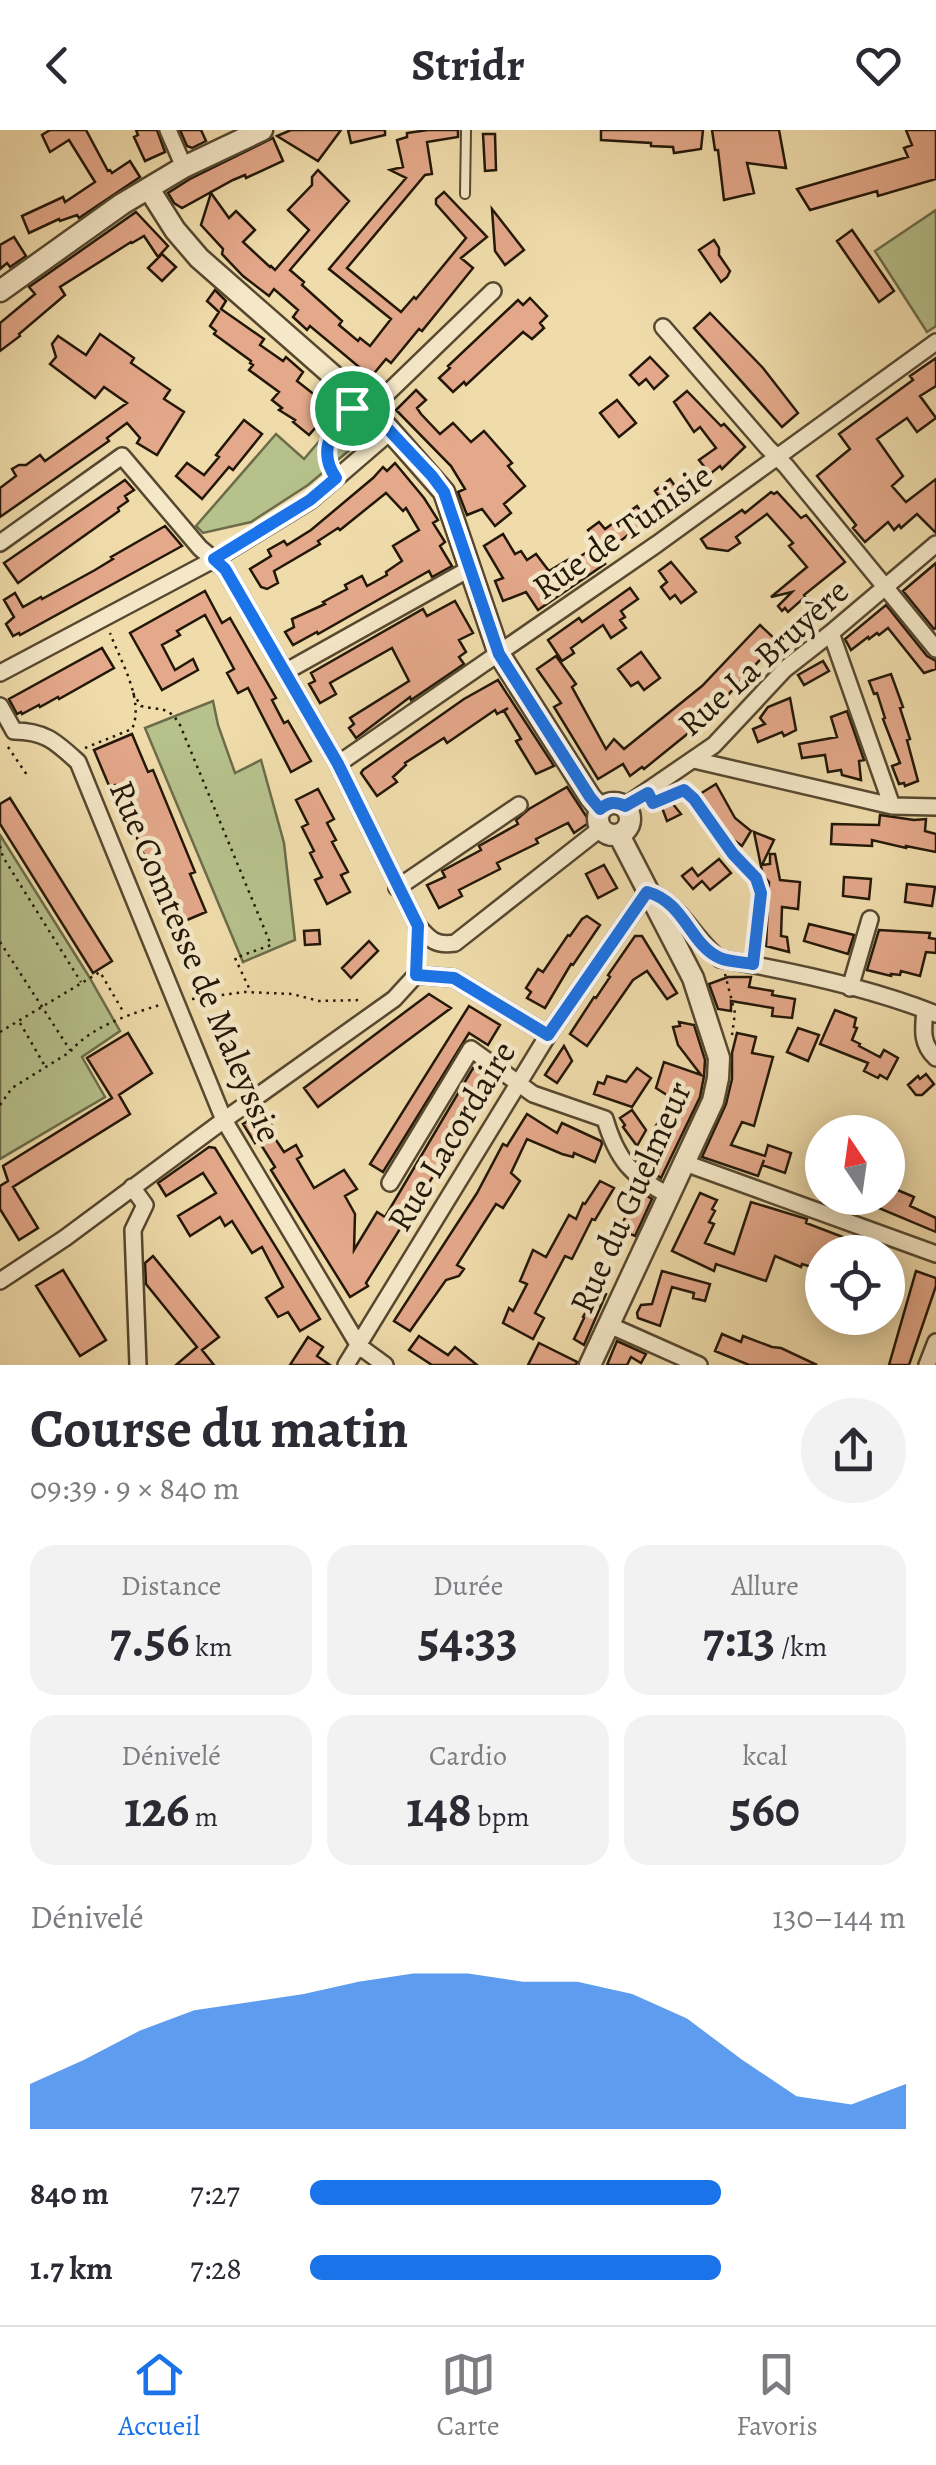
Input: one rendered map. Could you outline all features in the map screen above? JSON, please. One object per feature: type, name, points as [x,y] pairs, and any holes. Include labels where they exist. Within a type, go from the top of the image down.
[{"type":"street","points":[[168,130],[184,167]]},
{"type":"street","points":[[0,291],[106,215],[184,167],[262,130]]},
{"type":"street","name":"Rue du Guelmeur","points":[[149,189],[198,258],[366,404],[444,492],[499,654],[607,824],[693,978],[719,1058],[713,1101],[590,1365]]},
{"type":"street","points":[[366,404],[493,290]]},
{"type":"street","points":[[663,327],[778,458],[936,649]]},
{"type":"street","name":"Rue de Tunisie","points":[[338,764],[778,458],[936,342]]},
{"type":"street","points":[[0,674],[214,559],[310,500],[391,432]]},
{"type":"street","points":[[0,542],[122,456],[200,548],[225,569],[338,764],[418,926],[432,942],[456,943],[607,824],[608,804],[617,802],[625,806],[630,816],[628,828],[607,824]]},
{"type":"street","name":"Rue La Bruyère","points":[[625,806],[714,744],[785,669],[936,544]]},
{"type":"street","points":[[284,672],[469,569]]},
{"type":"street","points":[[831,633],[892,806]]},
{"type":"street","points":[[0,706],[10,741]]},
{"type":"street","name":"Rue Comtesse de Maleyssie","points":[[10,741],[32,731],[53,739],[78,762],[224,1120],[359,1346],[385,1365]]},
{"type":"street","points":[[694,760],[892,806],[936,807]]},
{"type":"street","points":[[398,888],[519,805]]},
{"type":"street","points":[[647,892],[670,903],[707,949],[720,958],[850,988],[930,1012],[922,1036],[927,1050],[936,1058]]},
{"type":"street","name":"Rue Lacordaire","points":[[346,1365],[548,1035],[647,892]]},
{"type":"street","points":[[850,988],[870,919]]},
{"type":"street","points":[[0,1281],[394,999],[416,975],[454,978],[548,1035]]},
{"type":"street","points":[[390,1183],[471,1048],[533,1094],[605,1119],[610,1138],[631,1172],[668,1195]]},
{"type":"street","points":[[685,1163],[936,1254]]},
{"type":"street","points":[[132,1186],[145,1205],[133,1230],[138,1365]]},
{"type":"street","points":[[610,1325],[699,1365]]},
{"type":"street","points":[[927,1365],[936,1342]]},
{"type":"lane","points":[[465,194],[466,130]]},
{"type":"lane","points":[[753,964],[760,912]]},
{"type":"path","points":[[336,478],[326,458],[331,434],[344,415],[366,404]]},
{"type":"path","points":[[105,618],[141,706],[166,710],[180,726],[271,945],[235,958],[250,992]]},
{"type":"path","points":[[70,755],[132,729],[137,719],[133,693]]},
{"type":"path","points":[[10,741],[26,775]]},
{"type":"path","points":[[648,793],[653,803],[684,790],[694,799],[733,854],[756,878],[761,893],[760,912]]},
{"type":"path","points":[[0,846],[81,983]]},
{"type":"path","points":[[0,942],[70,1052]]},
{"type":"path","points":[[716,1046],[732,1036],[735,1013],[720,958]]},
{"type":"path","points":[[0,1032],[100,972],[125,1015]]},
{"type":"path","points":[[19,1022],[46,1068]]},
{"type":"green space","points":[[936,210],[936,326],[927,332],[875,251]]},
{"type":"green space","points":[[344,401],[367,422],[366,434],[359,442],[308,485],[251,522],[203,533],[196,526],[276,434],[304,459],[344,412]]},
{"type":"green space","points":[[213,701],[235,773],[261,760],[284,843],[295,940],[243,962],[145,728]]},
{"type":"green space","points":[[0,835],[120,1031],[82,1057],[105,1097],[0,1159]]},
{"type":"building","points":[[50,130],[86,130],[108,171],[112,173],[130,161],[140,177],[79,218],[77,215],[59,219],[29,233],[22,216],[63,197],[65,202],[95,182],[69,140],[50,152],[42,135]]},
{"type":"building","points":[[136,130],[157,130],[165,152],[145,161],[134,137],[138,135]]},
{"type":"building","points":[[180,130],[201,130],[206,141],[192,148],[187,146]]},
{"type":"building","points":[[291,130],[341,130],[318,161],[277,136]]},
{"type":"building","points":[[348,130],[385,130],[385,135],[351,143]]},
{"type":"building","points":[[458,130],[458,137],[427,142],[432,174],[425,175],[347,268],[401,312],[466,238],[436,204],[444,192],[487,237],[461,258],[473,268],[422,331],[419,329],[391,363],[386,359],[371,377],[310,326],[307,330],[293,317],[298,310],[274,289],[269,296],[243,276],[201,225],[211,193],[229,218],[236,211],[255,230],[243,242],[275,270],[309,230],[288,210],[312,185],[318,170],[349,201],[290,270],[342,321],[339,325],[370,346],[391,319],[329,269],[406,178],[390,170],[403,167],[397,140],[407,137],[407,133]]},
{"type":"building","points":[[601,130],[703,130],[701,149],[674,153],[673,147],[651,143],[601,140]]},
{"type":"building","points":[[712,130],[779,130],[786,168],[747,163],[754,193],[724,200]]},
{"type":"building","points":[[906,130],[936,130],[936,179],[810,210],[797,189],[908,157],[904,148],[912,145]]},
{"type":"building","points":[[483,134],[495,134],[496,170],[485,171]]},
{"type":"building","points":[[273,138],[283,161],[233,180],[182,208],[168,193],[190,179]]},
{"type":"building","points":[[492,209],[524,250],[505,265],[495,251]]},
{"type":"building","points":[[136,212],[168,246],[158,257],[144,236],[131,242],[60,287],[65,295],[0,351],[0,323],[35,294],[29,287]]},
{"type":"building","points":[[852,230],[894,291],[879,302],[837,241]]},
{"type":"building","points":[[14,237],[26,256],[0,269],[0,245]]},
{"type":"building","points":[[714,240],[730,271],[721,282],[699,250]]},
{"type":"building","points":[[162,254],[176,267],[162,281],[148,268]]},
{"type":"building","points":[[215,290],[226,301],[221,309],[264,339],[260,345],[283,361],[286,357],[303,372],[297,381],[316,396],[320,390],[336,404],[309,435],[279,410],[282,408],[272,400],[279,392],[249,370],[251,361],[214,334],[216,331],[210,326],[219,312],[207,301]]},
{"type":"building","points":[[530,298],[547,316],[540,323],[544,328],[532,339],[523,332],[466,385],[464,382],[453,392],[439,378],[448,366],[518,300],[523,305]]},
{"type":"building","points":[[710,313],[763,368],[798,413],[782,427],[694,328]]},
{"type":"building","points":[[100,334],[134,358],[131,363],[170,390],[164,399],[184,412],[157,455],[137,443],[140,438],[127,423],[107,438],[109,441],[0,517],[0,488],[16,476],[12,469],[40,455],[45,461],[127,403],[104,387],[95,398],[50,364],[56,357],[52,344],[58,336],[86,355]]},
{"type":"building","points":[[650,357],[668,376],[654,389],[646,379],[639,385],[630,375]]},
{"type":"building","points":[[936,358],[936,386],[920,396],[936,418],[917,432],[907,418],[877,439],[903,476],[892,486],[906,502],[936,479],[936,533],[917,514],[894,530],[888,522],[865,542],[817,476],[850,449],[839,434],[913,380],[910,376]]},
{"type":"building","points":[[416,390],[426,400],[417,408],[440,434],[453,423],[471,442],[484,431],[512,463],[508,466],[525,486],[504,504],[511,513],[495,526],[482,509],[467,515],[458,492],[465,489],[451,466],[396,410]]},
{"type":"building","points":[[687,391],[745,447],[722,469],[720,466],[710,474],[699,460],[716,448],[700,427],[694,432],[674,402]]},
{"type":"building","points":[[617,400],[636,423],[619,437],[600,413]]},
{"type":"building","points":[[244,420],[262,434],[233,470],[229,467],[202,499],[176,476],[187,463],[204,475]]},
{"type":"building","points":[[395,463],[438,520],[433,523],[445,542],[440,546],[452,566],[432,577],[429,571],[293,645],[285,632],[294,627],[292,619],[325,604],[347,589],[345,585],[362,576],[367,586],[387,575],[402,561],[393,546],[419,530],[406,508],[403,511],[386,493],[340,530],[318,541],[320,544],[274,571],[278,583],[267,589],[261,587],[250,569],[271,556],[268,550],[284,541],[287,545],[311,530],[383,467],[387,471]]},
{"type":"building","points":[[670,479],[684,499],[669,510],[655,491]]},
{"type":"building","points":[[125,480],[134,490],[125,496],[128,501],[119,511],[18,583],[4,563]]},
{"type":"building","points":[[771,492],[777,492],[801,518],[806,515],[845,562],[788,612],[778,606],[792,592],[771,597],[807,567],[789,546],[793,543],[767,514],[736,537],[740,543],[728,551],[707,548],[701,539]]},
{"type":"building","points":[[637,506],[649,524],[605,553],[588,530],[599,522],[605,529]]},
{"type":"building","points":[[165,526],[182,546],[13,636],[6,624],[14,617],[4,600],[15,593],[23,607],[42,599]]},
{"type":"building","points":[[503,534],[515,554],[521,551],[527,560],[536,554],[549,571],[593,548],[605,564],[538,610],[526,592],[503,601],[495,581],[503,578],[484,546]]},
{"type":"building","points":[[671,562],[696,592],[681,603],[675,595],[670,599],[661,587],[667,582],[659,571]]},
{"type":"building","points":[[936,563],[936,628],[934,629],[903,591]]},
{"type":"building","points":[[630,588],[638,599],[621,611],[625,617],[620,620],[626,628],[611,638],[603,625],[571,648],[574,653],[562,661],[548,640],[579,618],[582,622]]},
{"type":"building","points":[[205,591],[222,623],[230,618],[276,698],[272,700],[284,723],[288,721],[311,761],[291,772],[248,688],[238,693],[227,673],[234,669],[205,615],[162,645],[175,670],[193,659],[198,670],[162,690],[130,633]]},
{"type":"building","points":[[455,601],[473,633],[459,640],[466,652],[459,657],[464,664],[411,700],[410,697],[356,738],[349,728],[354,724],[350,718],[409,681],[392,648],[330,683],[336,694],[320,703],[309,684],[315,681],[311,673],[423,609],[427,616]]},
{"type":"building","points":[[886,605],[927,656],[936,661],[936,669],[924,673],[888,628],[851,650],[845,639]]},
{"type":"building","points":[[760,625],[777,641],[707,718],[630,776],[623,764],[598,779],[554,707],[561,703],[537,669],[556,656],[576,684],[572,687],[606,749],[614,739],[624,749],[702,686]]},
{"type":"building","points":[[102,648],[114,668],[59,699],[17,714],[9,699]]},
{"type":"building","points":[[641,652],[660,678],[644,690],[638,682],[631,686],[618,669]]},
{"type":"building","points":[[823,661],[829,671],[804,685],[798,675]]},
{"type":"building","points":[[891,674],[903,707],[900,708],[918,781],[905,786],[899,784],[892,766],[900,763],[877,693],[874,694],[869,681]]},
{"type":"building","points":[[498,680],[554,766],[536,774],[516,741],[521,739],[504,711],[508,708],[497,714],[495,710],[447,743],[444,738],[405,763],[393,777],[397,782],[377,796],[361,773],[363,770],[464,699]]},
{"type":"building","points":[[790,698],[796,730],[758,742],[753,729],[765,724],[760,718],[768,707]]},
{"type":"building","points":[[847,711],[864,760],[859,761],[861,780],[842,775],[841,770],[828,772],[825,755],[802,758],[799,744],[837,737],[831,717]]},
{"type":"building","points":[[132,734],[148,772],[153,770],[195,872],[190,874],[206,912],[168,928],[135,833],[115,785],[110,788],[94,750]]},
{"type":"building","points":[[716,784],[735,818],[751,831],[742,846],[720,830],[695,797]]},
{"type":"building","points":[[567,787],[590,822],[574,833],[568,823],[536,839],[538,843],[497,863],[500,869],[459,890],[462,896],[439,908],[427,885],[445,877],[442,871],[481,850],[479,846],[518,824],[516,820],[529,809]]},
{"type":"building","points":[[318,789],[334,819],[327,823],[348,872],[341,875],[350,892],[327,904],[315,880],[322,877],[310,853],[314,851],[302,827],[308,824],[296,800]]},
{"type":"building","points":[[664,793],[681,814],[667,821],[658,797]]},
{"type":"building","points":[[10,798],[112,961],[93,973],[0,824],[0,804]]},
{"type":"building","points":[[880,815],[926,819],[925,831],[936,834],[936,852],[872,840],[872,846],[831,844],[832,824],[879,825]]},
{"type":"building","points":[[754,832],[774,840],[762,865],[770,864],[770,854],[775,854],[780,880],[800,882],[798,909],[782,907],[781,936],[787,937],[789,952],[766,946],[769,882],[763,876]]},
{"type":"building","points":[[719,859],[731,873],[710,890],[702,881],[693,889],[682,876],[692,868],[698,876]]},
{"type":"building","points":[[604,865],[617,888],[598,898],[586,874]]},
{"type":"building","points":[[844,877],[871,879],[869,899],[843,896]]},
{"type":"building","points":[[907,884],[935,887],[932,906],[905,902]]},
{"type":"building","points":[[587,916],[600,925],[545,1008],[527,998],[531,992],[526,988],[538,969],[543,972],[568,935]]},
{"type":"building","points":[[809,924],[854,935],[848,954],[804,941]]},
{"type":"building","points":[[319,930],[320,944],[305,945],[304,931]]},
{"type":"building","points":[[879,930],[930,933],[929,938],[936,939],[936,953],[926,952],[920,976],[901,971],[900,975],[891,976],[867,970]]},
{"type":"building","points":[[635,936],[642,936],[677,993],[667,999],[647,971],[633,980],[587,1046],[570,1034]]},
{"type":"building","points":[[369,941],[378,951],[351,978],[342,968]]},
{"type":"building","points":[[728,977],[751,977],[749,987],[795,999],[792,1018],[772,1016],[773,1008],[731,1001],[731,1011],[718,1009],[709,984]]},
{"type":"building","points":[[429,994],[451,1008],[318,1107],[304,1088]]},
{"type":"building","points":[[469,1006],[500,1025],[488,1045],[469,1033],[383,1172],[370,1164]]},
{"type":"building","points":[[835,1010],[856,1018],[852,1040],[859,1046],[880,1057],[884,1050],[898,1058],[887,1079],[864,1071],[868,1063],[820,1044]]},
{"type":"building","points":[[679,1022],[694,1025],[705,1060],[704,1076],[700,1097],[661,1178],[650,1170],[666,1145],[655,1139],[658,1131],[654,1129],[673,1099],[656,1088],[664,1062],[701,1075],[678,1045],[673,1027],[680,1026]]},
{"type":"building","points":[[798,1028],[819,1035],[808,1061],[787,1052]]},
{"type":"building","points":[[128,1033],[152,1073],[119,1095],[130,1114],[13,1187],[38,1228],[19,1240],[0,1209],[0,1186],[8,1181],[3,1166],[112,1098],[87,1058]]},
{"type":"building","points":[[737,1033],[756,1037],[752,1053],[773,1057],[754,1126],[742,1122],[731,1145],[765,1156],[768,1145],[791,1153],[785,1173],[762,1165],[758,1176],[702,1157],[726,1104]]},
{"type":"building","points":[[564,1046],[572,1061],[557,1083],[545,1075]]},
{"type":"building","points":[[473,1068],[493,1081],[366,1283],[368,1286],[350,1297],[271,1170],[275,1167],[243,1124],[264,1112],[272,1126],[268,1128],[284,1152],[296,1145],[302,1156],[297,1159],[314,1188],[344,1170],[357,1189],[345,1196],[355,1214],[354,1250],[377,1212],[385,1217]]},
{"type":"building","points":[[637,1068],[651,1078],[632,1107],[594,1094],[598,1082],[604,1084],[607,1076],[626,1082]]},
{"type":"building","points":[[926,1074],[934,1084],[922,1095],[916,1095],[908,1085]]},
{"type":"building","points":[[632,1110],[646,1130],[637,1146],[620,1118]]},
{"type":"building","points":[[527,1114],[557,1133],[562,1123],[601,1141],[595,1162],[527,1139],[511,1173],[520,1181],[503,1208],[496,1204],[457,1265],[464,1269],[459,1276],[446,1280],[410,1331],[394,1321],[477,1193],[503,1144],[507,1146]]},
{"type":"building","points":[[209,1147],[215,1148],[320,1319],[300,1331],[288,1312],[278,1317],[266,1298],[283,1287],[262,1247],[252,1253],[232,1221],[225,1226],[220,1217],[190,1236],[178,1216],[216,1193],[203,1173],[166,1196],[158,1183]]},
{"type":"building","points":[[600,1181],[614,1188],[595,1220],[592,1219],[572,1259],[565,1256],[535,1313],[544,1318],[533,1339],[503,1323],[527,1284],[520,1281],[533,1250],[546,1257],[569,1215],[576,1219]]},
{"type":"building","points":[[639,1191],[652,1199],[635,1236],[620,1230]]},
{"type":"building","points":[[700,1193],[717,1200],[709,1222],[714,1224],[705,1243],[734,1254],[751,1202],[807,1219],[806,1223],[837,1235],[805,1235],[805,1265],[801,1267],[775,1256],[766,1281],[716,1264],[714,1271],[672,1251]]},
{"type":"building","points":[[905,1193],[914,1197],[910,1206],[936,1218],[936,1232],[896,1215],[905,1215]]},
{"type":"building","points":[[153,1256],[219,1337],[202,1350],[214,1365],[176,1365],[197,1347],[146,1284],[145,1263]]},
{"type":"building","points":[[63,1270],[106,1340],[80,1356],[36,1286]]},
{"type":"building","points":[[662,1271],[710,1284],[705,1301],[693,1298],[694,1293],[672,1287],[660,1326],[638,1318],[637,1313],[641,1305],[652,1304]]},
{"type":"building","points":[[916,1271],[936,1278],[909,1365],[889,1365],[898,1335],[905,1335],[905,1309]]},
{"type":"building","points":[[598,1290],[606,1294],[584,1345],[574,1339]]},
{"type":"building","points":[[722,1334],[741,1342],[743,1336],[781,1348],[817,1365],[749,1365],[715,1351]]},
{"type":"building","points":[[419,1336],[448,1355],[455,1347],[477,1365],[432,1365],[409,1350]]},
{"type":"building","points":[[308,1337],[323,1347],[317,1356],[330,1365],[290,1365]]},
{"type":"building","points":[[617,1341],[646,1354],[641,1363],[631,1357],[627,1365],[607,1365]]},
{"type":"building","points":[[539,1343],[577,1362],[576,1365],[528,1365]]},
{"type":"route","points":[[360,399],[371,408],[444,492],[499,654],[600,809],[617,802],[625,806],[648,793],[653,803],[684,790],[756,878],[761,893],[753,964],[720,958],[707,949],[670,903],[647,892],[548,1035],[454,978],[416,975],[418,926],[338,764],[225,569],[214,559],[310,500],[336,478],[326,458],[331,434],[352,408],[360,399]]}]
